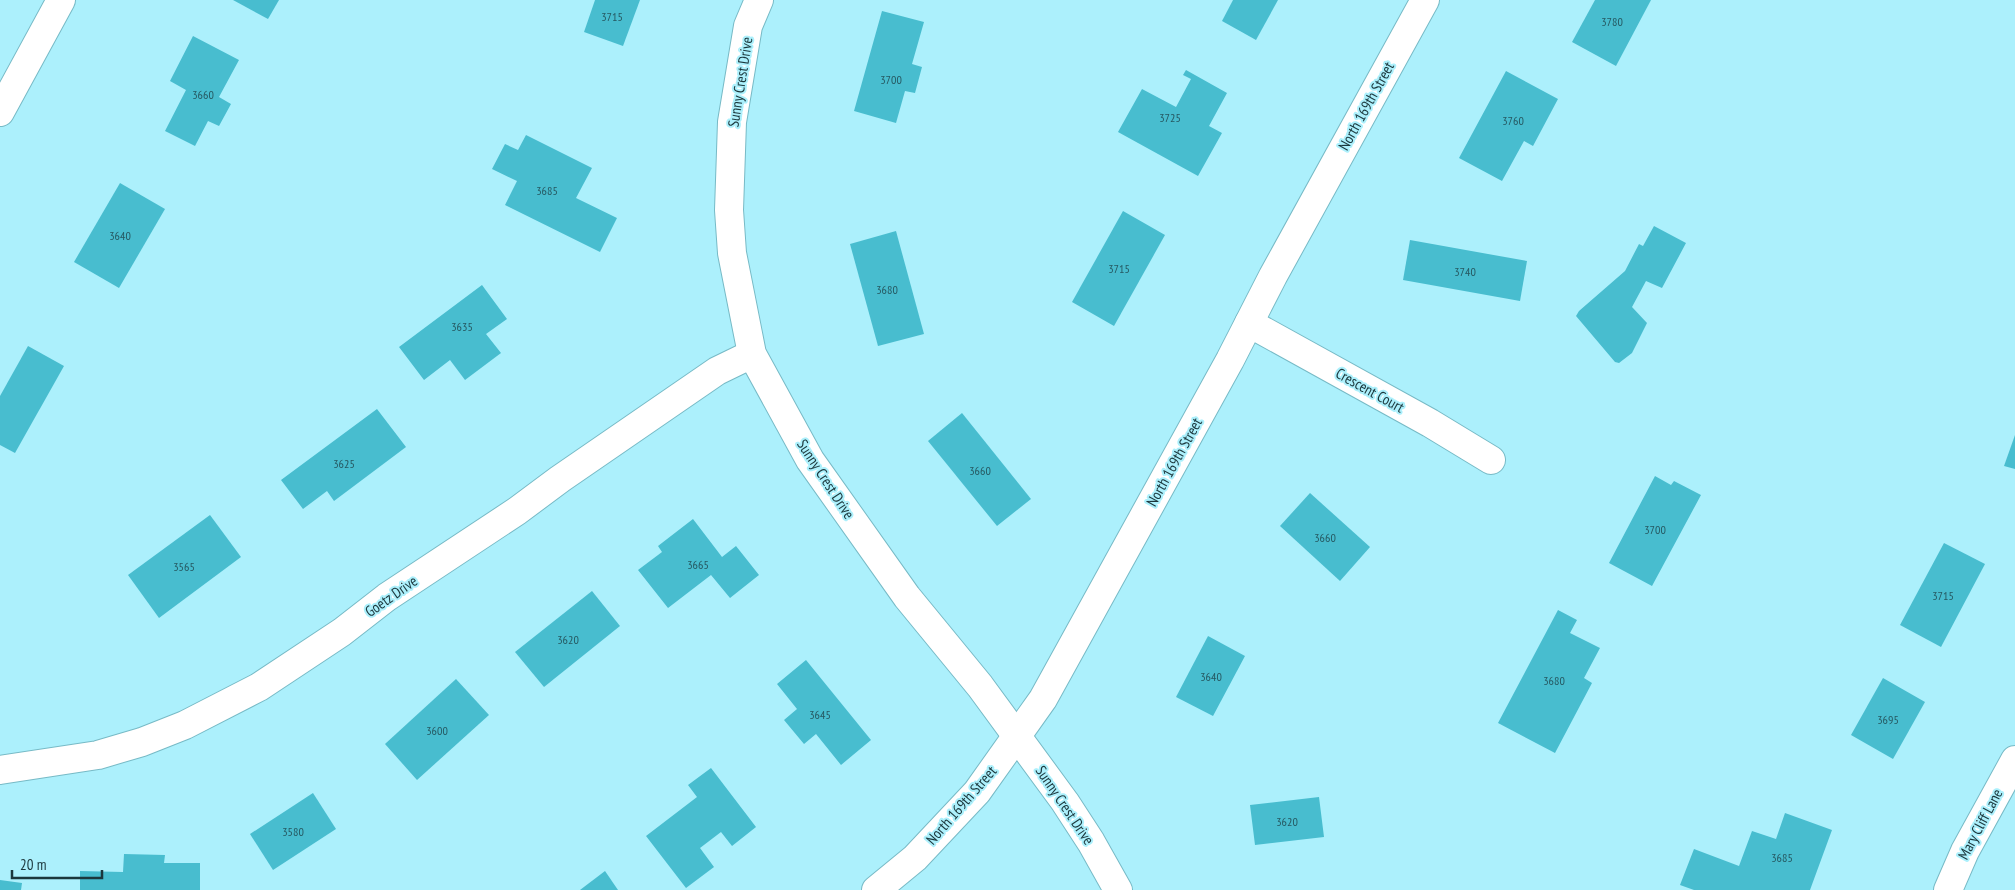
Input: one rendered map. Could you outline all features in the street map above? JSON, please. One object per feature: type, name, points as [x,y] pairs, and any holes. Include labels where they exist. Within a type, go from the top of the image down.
[{"type":"street","points":[[0,112],[61,0]]},
{"type":"street","name":"Sunny Crest Drive","points":[[759,0],[748,26],[732,122],[729,210],[732,253],[752,354],[810,460],[907,597],[980,686],[1018,736],[1075,818],[1118,890]]},
{"type":"street","name":"North 169th Street","points":[[876,890],[915,858],[949,824],[977,792],[1018,736],[1047,690],[1230,360],[1248,323],[1425,0]]},
{"type":"street","name":"Crescent Court","points":[[1248,323],[1430,423],[1491,460]]},
{"type":"street","name":"Goetz Drive","points":[[0,770],[98,755],[142,742],[185,725],[259,687],[342,632],[387,597],[517,511],[560,479],[717,371],[752,354]]},
{"type":"street","name":"Mary Cliff Lane","points":[[1948,890],[1965,851],[2015,760]]},
{"type":"building","points":[[233,0],[279,0],[268,19]]},
{"type":"building","points":[[595,0],[640,0],[623,46],[584,32]]},
{"type":"building","points":[[1233,0],[1278,0],[1256,40],[1222,21]]},
{"type":"building","points":[[1595,0],[1651,0],[1616,66],[1572,42]]},
{"type":"building","points":[[882,11],[924,22],[912,64],[922,67],[915,93],[905,91],[896,123],[854,111]]},
{"type":"building","points":[[193,36],[239,60],[219,97],[231,104],[219,126],[208,121],[195,146],[165,131],[186,90],[170,81]]},
{"type":"building","points":[[1186,70],[1227,93],[1209,126],[1222,133],[1198,176],[1118,132],[1142,89],[1176,107],[1191,79],[1183,75]]},
{"type":"building","points":[[1506,71],[1558,99],[1533,146],[1524,141],[1502,181],[1459,158]]},
{"type":"building","points":[[526,135],[592,168],[576,198],[617,218],[600,252],[505,205],[517,181],[492,169],[505,144],[518,150]]},
{"type":"building","points":[[120,183],[165,209],[119,288],[74,262]]},
{"type":"building","points":[[1123,211],[1165,235],[1114,326],[1072,302]]},
{"type":"building","points":[[1654,226],[1686,243],[1662,288],[1646,281],[1632,307],[1647,323],[1632,353],[1619,363],[1615,362],[1576,316],[1579,311],[1625,271],[1639,244],[1643,246]]},
{"type":"building","points":[[896,231],[924,334],[878,346],[850,244]]},
{"type":"building","points":[[1410,240],[1527,261],[1520,301],[1403,280]]},
{"type":"building","points":[[482,285],[507,319],[486,334],[501,353],[465,380],[450,360],[424,380],[399,347]]},
{"type":"building","points":[[28,346],[64,366],[15,453],[0,445],[0,396]]},
{"type":"building","points":[[377,409],[406,447],[334,501],[327,491],[303,509],[281,480]]},
{"type":"building","points":[[962,413],[1031,499],[997,526],[928,441]]},
{"type":"building","points":[[2015,435],[2015,469],[2004,466]]},
{"type":"building","points":[[1655,476],[1671,485],[1674,481],[1701,495],[1652,586],[1609,563]]},
{"type":"building","points":[[1310,493],[1370,547],[1340,581],[1280,526]]},
{"type":"building","points":[[210,515],[241,557],[159,618],[128,575]]},
{"type":"building","points":[[693,519],[722,557],[736,546],[759,575],[730,598],[711,575],[668,608],[638,570],[662,552],[658,546]]},
{"type":"building","points":[[1944,543],[1985,564],[1941,647],[1900,625]]},
{"type":"building","points":[[592,591],[620,626],[544,687],[515,652]]},
{"type":"building","points":[[1558,610],[1577,620],[1570,633],[1600,648],[1584,678],[1592,683],[1555,753],[1498,723]]},
{"type":"building","points":[[1208,636],[1245,656],[1213,716],[1176,697]]},
{"type":"building","points":[[806,660],[871,740],[841,765],[816,734],[804,744],[784,720],[797,709],[777,684]]},
{"type":"building","points":[[1883,678],[1925,702],[1893,759],[1851,735]]},
{"type":"building","points":[[456,679],[489,715],[417,780],[385,744]]},
{"type":"building","points":[[711,768],[756,827],[732,846],[721,832],[700,848],[714,867],[686,888],[646,836],[697,797],[688,785]]},
{"type":"building","points":[[313,793],[336,829],[273,870],[250,834]]},
{"type":"building","points":[[1319,797],[1324,837],[1255,845],[1250,805]]},
{"type":"building","points":[[1785,813],[1832,830],[1810,890],[1694,890],[1680,885],[1694,849],[1739,866],[1752,831],[1776,839]]},
{"type":"building","points":[[124,854],[165,855],[164,863],[200,863],[200,890],[80,890],[80,871],[123,872]]},
{"type":"building","points":[[605,871],[618,890],[580,890]]},
{"type":"building","points":[[0,880],[22,883],[21,890],[0,890]]}]
